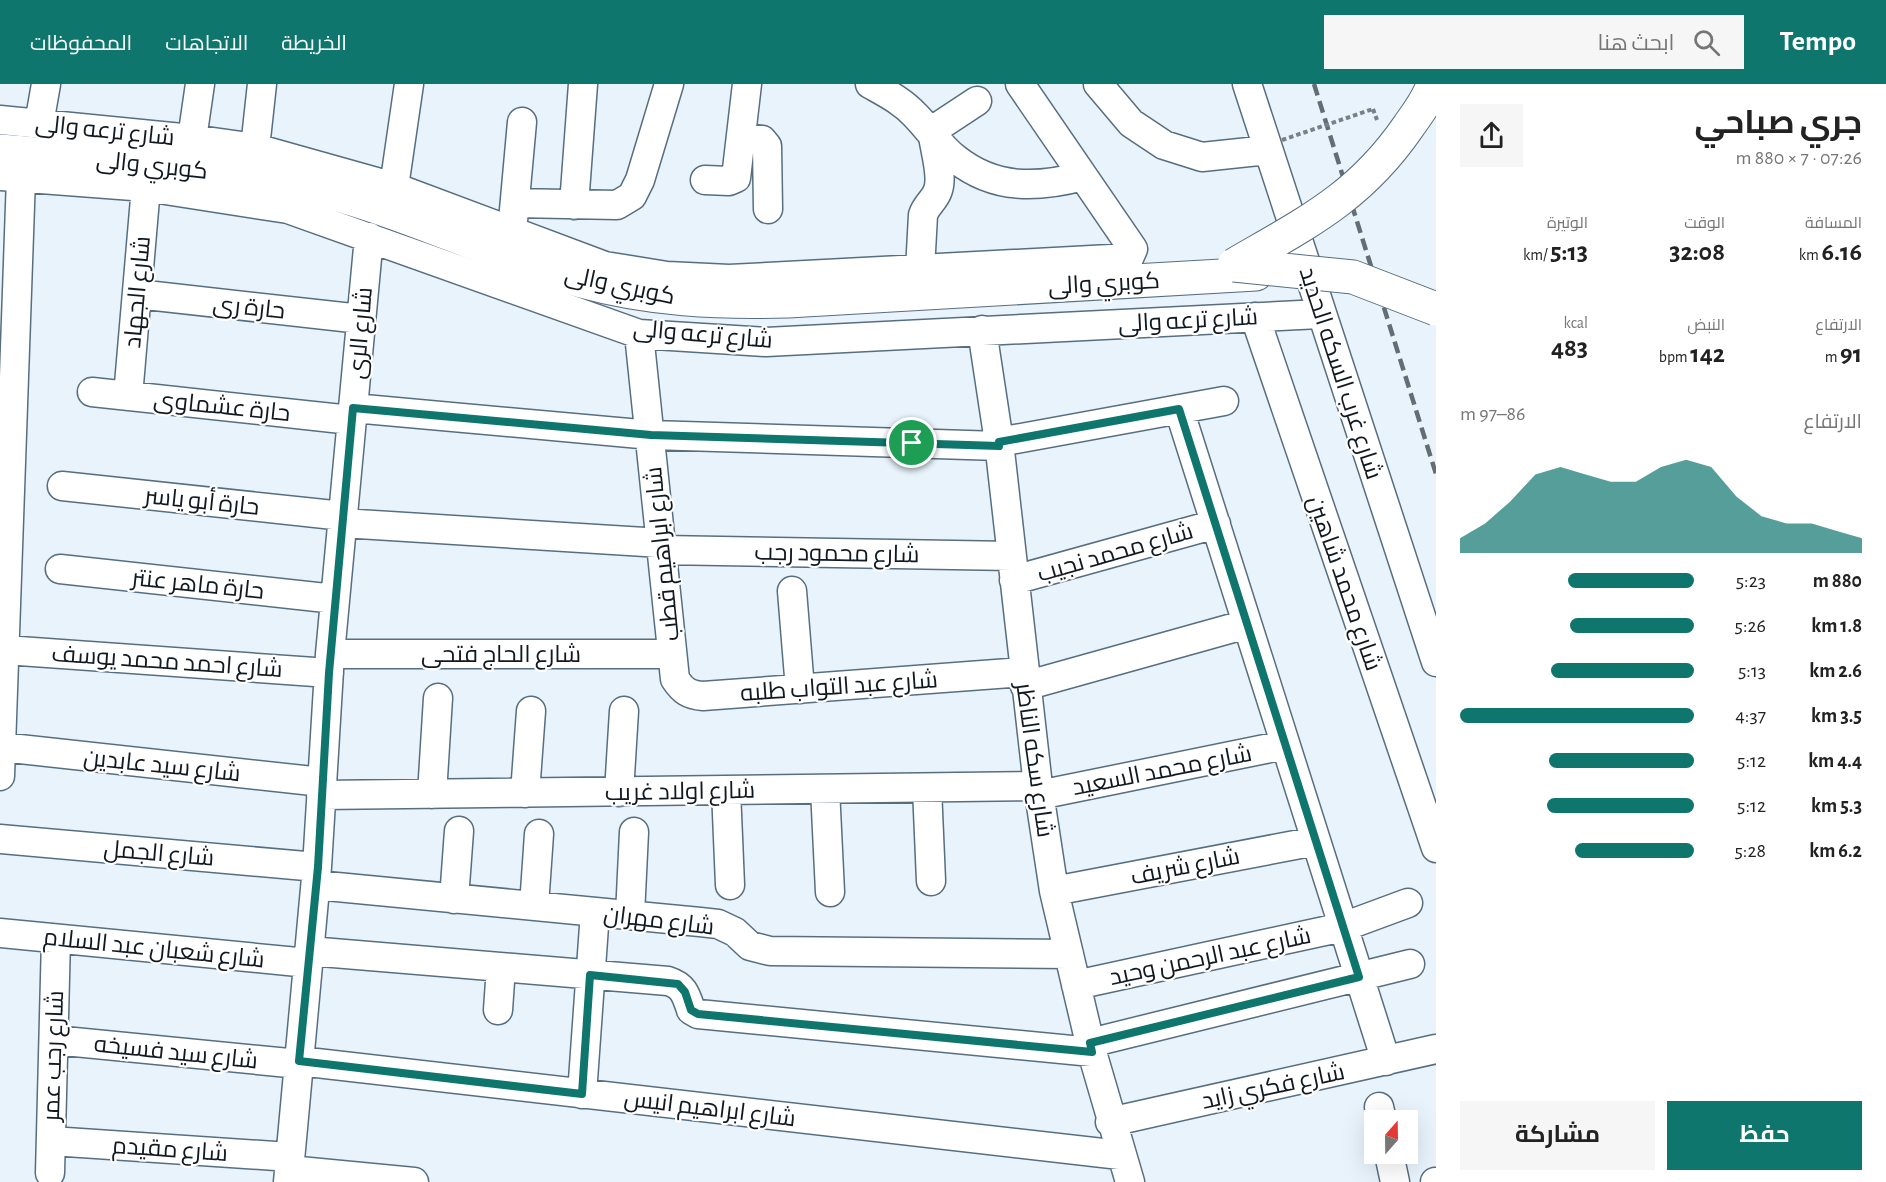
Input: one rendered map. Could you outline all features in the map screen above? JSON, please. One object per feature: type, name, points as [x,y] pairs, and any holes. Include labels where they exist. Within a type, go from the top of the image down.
[{"type":"main road","name":"كوبري والى","points":[[1245,269],[1362,184],[1387,158],[1433,84]]},
{"type":"main road","name":"كوبري والى","points":[[1245,269],[1340,224],[1374,198],[1401,170],[1436,118]]},
{"type":"main road","name":"كوبري والى","points":[[0,144],[208,166],[343,192],[582,277],[650,292],[695,297],[788,298],[1245,269],[1353,277],[1436,309]]},
{"type":"main road","name":"كوبري والى","points":[[0,151],[207,170],[275,181],[342,196],[581,281],[649,296],[718,303],[788,301],[1245,269],[1350,290],[1436,323]]},
{"type":"street","points":[[39,124],[46,84]]},
{"type":"street","points":[[192,139],[200,84]]},
{"type":"street","points":[[255,148],[262,84]]},
{"type":"street","points":[[394,187],[409,84]]},
{"type":"street","points":[[574,205],[583,84]]},
{"type":"street","points":[[522,122],[514,217],[574,205],[617,205],[632,196],[640,180],[669,84]]},
{"type":"street","points":[[705,180],[729,181],[736,178],[747,84]]},
{"type":"street","points":[[870,84],[892,95],[914,114],[956,159],[985,176],[1017,185],[1051,185],[1083,176],[1020,84]]},
{"type":"street","points":[[1098,84],[1131,123],[1164,145],[1202,157],[1275,145]]},
{"type":"street","name":"شارع غرب السكه الحديد","points":[[1247,84],[1275,145],[1320,314],[1436,662]]},
{"type":"street","points":[[931,134],[977,101]]},
{"type":"street","name":"شارع ترعه والى","points":[[0,120],[192,139],[255,148],[394,187],[514,217],[605,266],[667,276],[729,279],[1125,260],[1132,255],[1133,249],[1083,176]]},
{"type":"street","points":[[920,270],[923,215],[925,206],[938,193],[939,184],[931,134]]},
{"type":"street","points":[[742,138],[762,140],[767,146],[768,209]]},
{"type":"street","points":[[0,776],[5,650],[11,177]]},
{"type":"street","name":"شارع ترعه والى","points":[[11,177],[146,188],[288,209],[639,334],[766,342],[1320,314]]},
{"type":"street","name":"شارع الجهاد","points":[[128,396],[146,188]]},
{"type":"street","name":"شارع الرى","points":[[289,1170],[317,876],[335,599],[369,237]]},
{"type":"street","name":"حارة رى","points":[[137,294],[361,319]]},
{"type":"street","name":"شارع محمد شاهين","points":[[1255,317],[1436,848]]},
{"type":"street","name":"شارع سكه الناظر","points":[[982,330],[999,444],[1038,790],[1054,891],[1110,1122],[1130,1182]]},
{"type":"street","name":"شارع ابراهيم قطب","points":[[639,334],[673,661]]},
{"type":"street","name":"حارة عشماوى","points":[[92,392],[352,414],[651,435],[999,444],[1224,401]]},
{"type":"street","points":[[1179,409],[1386,1061]]},
{"type":"street","name":"حارة أبو ياسر","points":[[62,486],[342,519]]},
{"type":"street","name":"شارع محمود رجب","points":[[342,519],[662,546],[1013,568]]},
{"type":"street","name":"شارع محمد نجيب","points":[[1013,568],[1216,524]]},
{"type":"street","name":"حارة ماهر عنتر","points":[[60,569],[335,599]]},
{"type":"street","points":[[792,591],[800,689]]},
{"type":"street","name":"شارع عبد التواب طلبه","points":[[673,661],[675,679],[681,689],[691,695],[1024,679],[1247,624]]},
{"type":"street","name":"شارع احمد محمد يوسف","points":[[5,650],[330,663]]},
{"type":"street","name":"شارع الحاج فتحى","points":[[330,663],[673,661]]},
{"type":"street","points":[[432,794],[438,698]]},
{"type":"street","points":[[525,793],[531,711]]},
{"type":"street","points":[[619,792],[624,711]]},
{"type":"street","name":"شارع محمد السعيد","points":[[1038,790],[1285,745]]},
{"type":"street","name":"شارع سيد عابدين","points":[[1,747],[322,789]]},
{"type":"street","points":[[927,788],[931,881]]},
{"type":"street","name":"شارع اولاد غريب","points":[[322,789],[432,794],[927,788],[1038,790]]},
{"type":"street","points":[[825,789],[831,892]]},
{"type":"street","points":[[726,790],[730,885]]},
{"type":"street","points":[[454,899],[459,831]]},
{"type":"street","points":[[630,915],[633,832]]},
{"type":"street","points":[[534,906],[539,834]]},
{"type":"street","name":"شارع الجمل","points":[[0,839],[317,876]]},
{"type":"street","name":"شارع شريف","points":[[1054,891],[1316,841]]},
{"type":"street","name":"شارع مهران","points":[[317,876],[454,899],[718,924],[735,932],[750,946],[770,951],[1069,954]]},
{"type":"street","name":"شارع عبد الرحمن وحيد","points":[[1076,985],[1343,927],[1408,903]]},
{"type":"street","points":[[582,1094],[595,912]]},
{"type":"street","name":"شارع شعبان عبد السلام","points":[[0,933],[309,957],[501,967],[678,984],[685,992],[691,1010],[698,1014],[1091,1047]]},
{"type":"street","name":"شارع رجب عمر","points":[[50,1173],[56,939]]},
{"type":"street","points":[[1091,1047],[1410,964]]},
{"type":"street","points":[[498,1010],[501,967]]},
{"type":"street","name":"شارع سيد فسيخه","points":[[54,1040],[299,1063]]},
{"type":"street","name":"شارع فكري زايد","points":[[1110,1122],[1436,1049]]},
{"type":"street","name":"شارع ابراهيم انيس","points":[[299,1063],[1120,1155]]},
{"type":"street","name":"شارع مقيدم","points":[[51,1142],[414,1182]]},
{"type":"street","points":[[1391,1164],[1395,1182]]},
{"type":"path","points":[[1275,145],[1372,109]]},
{"type":"railway","points":[[1314,84],[1436,474]]},
{"type":"route","points":[[353,408],[651,435],[912,443],[999,446],[999,442],[1179,409],[1359,977],[1090,1043],[1092,1052],[698,1014],[691,1010],[685,992],[678,984],[668,981],[590,975],[582,1094],[299,1061],[318,867],[329,673],[353,408]]}]
